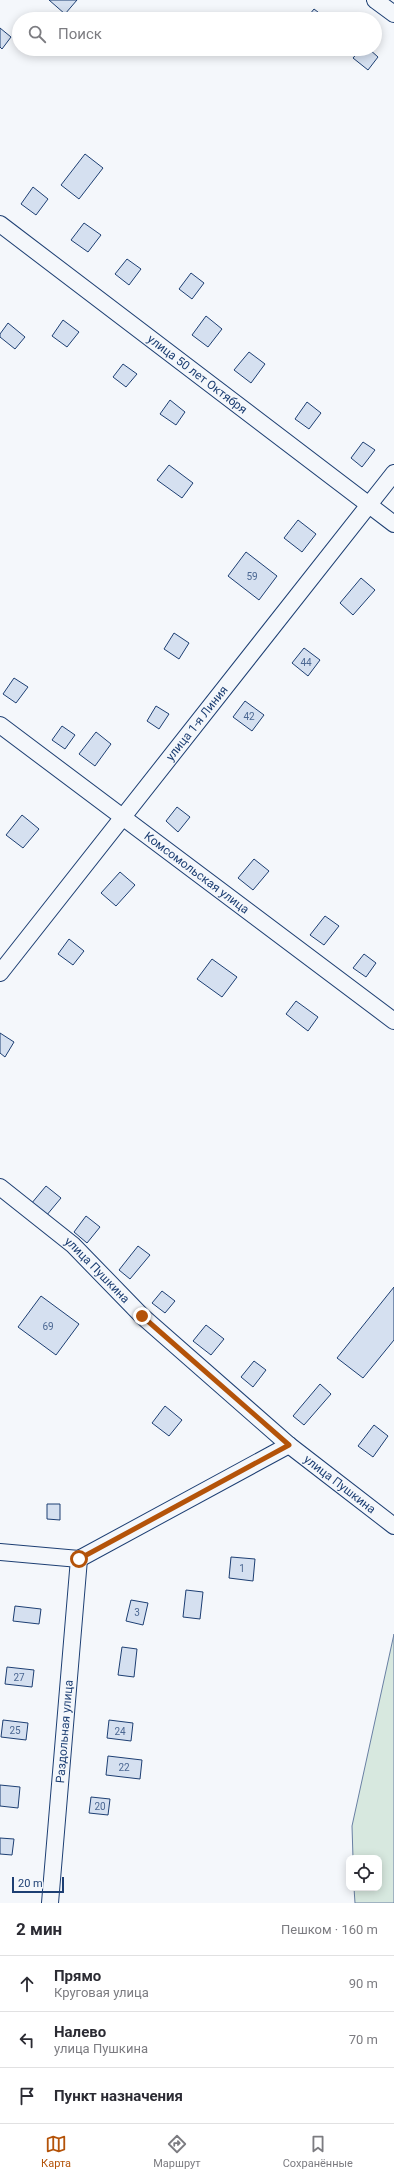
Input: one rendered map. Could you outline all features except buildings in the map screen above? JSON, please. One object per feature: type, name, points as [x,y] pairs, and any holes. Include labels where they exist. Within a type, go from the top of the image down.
[{"type":"street","points":[[375,0],[394,14]]},
{"type":"street","name":"улица 50 лет Октября","points":[[0,224],[394,524]]},
{"type":"street","name":"улица 1-я Линия","points":[[0,973],[122,816],[394,473]]},
{"type":"street","name":"Комсомольская улица","points":[[0,725],[394,1021]]},
{"type":"street","name":"улица Пушкина","points":[[0,1187],[73,1245],[142,1316],[289,1445],[394,1526]]},
{"type":"street","points":[[0,1552],[79,1559],[289,1445]]},
{"type":"street","name":"Раздольная улица","points":[[50,1903],[79,1559]]},
{"type":"shaded area","points":[[394,1634],[394,1903],[355,1903],[354,1891],[382,1891],[382,1855],[353,1855],[352,1826]]},
{"type":"route","points":[[79,1559],[289,1445],[142,1316]]}]
